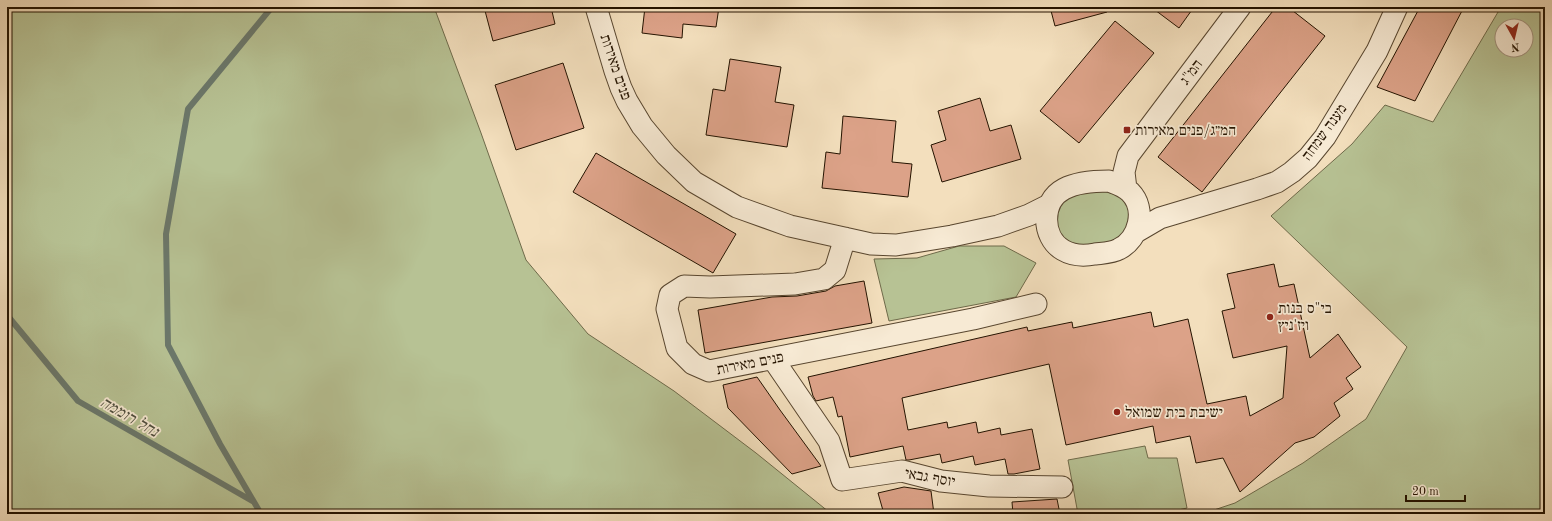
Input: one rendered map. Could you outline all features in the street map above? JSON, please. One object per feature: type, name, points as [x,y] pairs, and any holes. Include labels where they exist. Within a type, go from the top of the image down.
[{"type":"street","name":"פנים מאירות","points":[[596,7],[615,71],[627,101],[647,132],[666,155],[694,182],[738,207],[790,226],[871,244],[896,245],[946,238],[998,226],[1024,217],[1049,205]]},
{"type":"street","name":"המ\"ג","points":[[1130,194],[1124,179],[1125,164],[1128,156],[1240,7]]},
{"type":"street","name":"מענה שמחה","points":[[1136,232],[1160,218],[1257,190],[1277,182],[1292,172],[1308,158],[1325,137],[1377,51],[1397,7]]},
{"type":"street","name":"המ\"ג","points":[[1090,182],[1142,136]]},
{"type":"street","points":[[1109,181],[1121,185],[1130,194],[1138,207],[1139,220],[1136,232],[1129,242],[1119,249],[1107,253],[1086,255],[1073,254],[1062,250],[1053,241],[1047,230],[1046,218],[1049,205],[1056,195],[1063,189],[1075,184],[1109,181]]},
{"type":"street","name":"מענה שמחה","points":[[1130,194],[1143,204],[1154,208],[1182,212]]},
{"type":"street","name":"פנים מאירות","points":[[998,226],[1016,228],[1034,233],[1053,241]]},
{"type":"street","name":"פנים מאירות","points":[[845,238],[835,270],[824,279],[795,284],[710,287],[684,286],[670,295],[667,309],[677,348],[693,364],[709,371],[1036,304]]},
{"type":"street","name":"יוסף גבאי","points":[[773,359],[829,440],[842,480],[902,471],[941,481],[989,486],[1062,486]]},
{"type":"green space","points":[[7,7],[434,7],[526,260],[588,334],[674,391],[756,453],[829,512],[836,514],[7,514]]},
{"type":"green space","points":[[1501,7],[1545,7],[1545,514],[1202,514],[1235,503],[1303,463],[1366,419],[1407,347],[1271,216],[1352,144],[1385,105],[1433,122],[1494,19],[1494,58],[1534,58],[1534,18],[1494,18]]},
{"type":"green space","points":[[1098,189],[1126,198],[1133,219],[1117,242],[1087,248],[1068,243],[1056,228],[1058,208],[1069,195]]},
{"type":"green space","points":[[959,246],[1004,246],[1036,263],[1016,297],[889,321],[874,259],[917,258]]},
{"type":"green space","points":[[1145,446],[1148,458],[1177,458],[1187,508],[1161,514],[1078,514],[1068,460]]},
{"type":"building","points":[[484,7],[551,7],[555,24],[493,41]]},
{"type":"building","points":[[645,7],[719,7],[716,27],[683,24],[682,38],[642,33]]},
{"type":"building","points":[[1050,7],[1106,7],[1107,12],[1055,26]]},
{"type":"building","points":[[1151,7],[1194,7],[1179,28]]},
{"type":"building","points":[[1276,7],[1288,7],[1325,36],[1202,192],[1158,157]]},
{"type":"building","points":[[1420,7],[1464,7],[1415,101],[1377,87]]},
{"type":"building","points":[[1115,21],[1154,53],[1079,143],[1040,111]]},
{"type":"building","points":[[730,59],[781,67],[775,102],[794,105],[787,147],[706,135],[713,89],[725,91]]},
{"type":"building","points":[[563,63],[584,128],[516,150],[495,85]]},
{"type":"building","points":[[980,98],[990,131],[1011,125],[1021,159],[942,182],[931,145],[946,140],[938,111]]},
{"type":"building","points":[[843,116],[896,121],[892,162],[912,164],[908,197],[822,188],[826,152],[840,154]]},
{"type":"building","points":[[596,153],[736,234],[713,273],[573,192]]},
{"type":"building","points":[[1274,264],[1279,287],[1294,284],[1310,358],[1338,334],[1361,367],[1346,378],[1353,389],[1334,403],[1340,416],[1314,437],[1295,443],[1240,492],[1223,458],[1196,463],[1190,436],[1156,443],[1153,426],[1066,445],[1049,364],[902,398],[908,430],[947,422],[948,428],[976,422],[978,433],[1000,428],[1001,435],[1032,429],[1040,469],[1014,474],[1008,474],[1005,459],[975,465],[973,456],[942,463],[940,454],[906,460],[903,446],[850,457],[842,416],[838,417],[833,397],[816,401],[813,396],[808,377],[1027,327],[1028,331],[1072,322],[1073,328],[1151,312],[1154,327],[1188,319],[1207,404],[1246,396],[1250,416],[1283,398],[1287,346],[1233,358],[1222,311],[1235,308],[1227,274]]},
{"type":"building","points":[[864,281],[872,323],[705,353],[698,310],[772,297],[797,296],[826,291],[835,286]]},
{"type":"building","points":[[757,377],[821,466],[792,474],[728,408],[723,385]]},
{"type":"building","points":[[904,487],[931,491],[934,514],[884,514],[878,493]]},
{"type":"building","points":[[1057,499],[1060,514],[1013,514],[1012,502]]},
{"type":"waterway","points":[[254,502],[220,444],[168,345],[166,234],[188,109],[272,7]]},
{"type":"waterway","name":"נחל רוממה","points":[[7,315],[78,401],[254,502],[261,514]]},
{"type":"place","name":"המ״ג/פנים מאירות","points":[[1127,130]]},
{"type":"place","name":"בי\"ס בנות ויז'ניץ","points":[[1270,317]]},
{"type":"place","name":"ישיבת בית שמואל","points":[[1117,412]]}]
